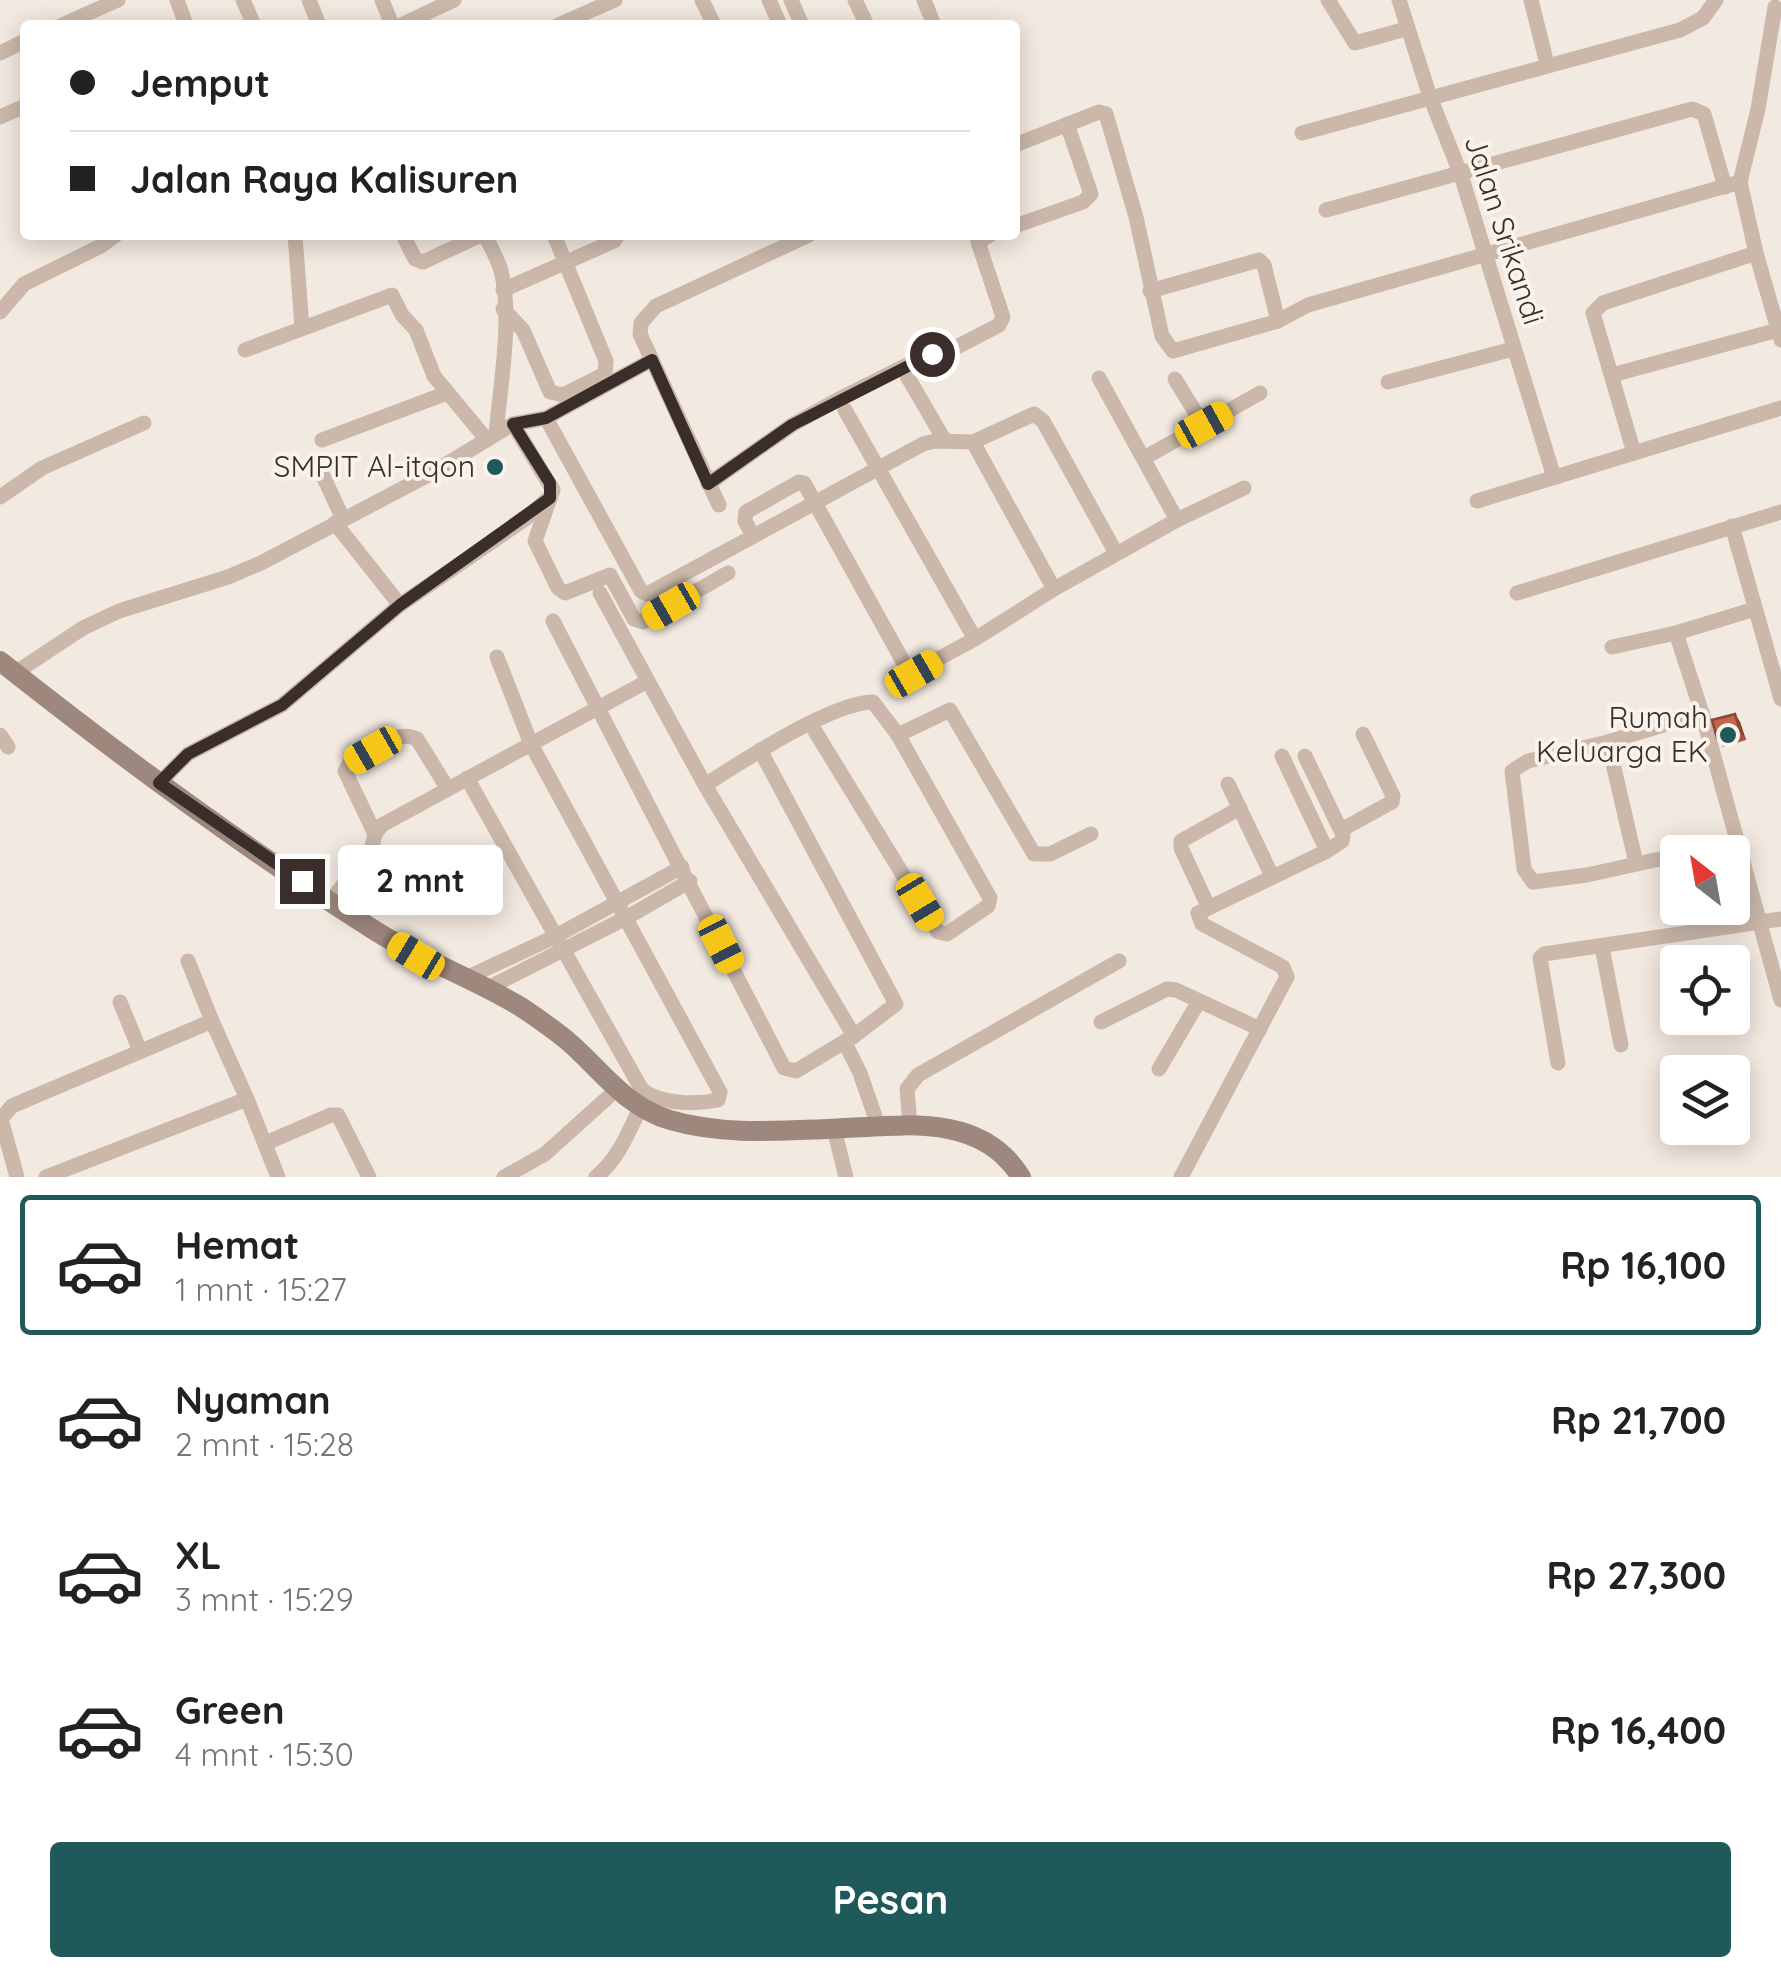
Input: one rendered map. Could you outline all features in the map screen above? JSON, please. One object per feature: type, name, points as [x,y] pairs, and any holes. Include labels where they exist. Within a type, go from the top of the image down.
[{"type":"main road","points":[[8,666],[159,783],[416,956],[488,988],[569,1042],[616,1090],[666,1119],[702,1128],[952,1128],[980,1138],[1012,1162],[1021,1177]]},
{"type":"street","points":[[73,20],[118,0]]},
{"type":"street","points":[[412,20],[454,0]]},
{"type":"street","points":[[565,20],[587,5],[615,0]]},
{"type":"street","points":[[1328,0],[1352,41],[1360,43],[1406,28]]},
{"type":"street","name":"Jalan Srikandi","points":[[1399,0],[1430,97],[1461,174],[1554,477]]},
{"type":"street","points":[[1530,0],[1547,64]]},
{"type":"street","points":[[1302,133],[1689,27],[1703,18],[1716,0]]},
{"type":"street","points":[[1732,185],[1758,108],[1775,7]]},
{"type":"street","points":[[1326,210],[1697,109],[1704,114],[1732,185],[1779,335],[1612,376]]},
{"type":"street","points":[[1020,143],[1098,112],[1106,114],[1136,218],[1162,336],[1173,351],[1278,321],[1308,305],[1732,185]]},
{"type":"street","points":[[1020,224],[1083,202],[1090,194],[1066,124]]},
{"type":"street","points":[[0,312],[24,284],[109,240]]},
{"type":"street","points":[[295,240],[302,328]]},
{"type":"street","points":[[406,240],[415,259],[423,262],[472,240]]},
{"type":"street","points":[[486,240],[501,270],[503,290],[504,347],[491,437]]},
{"type":"street","points":[[503,309],[523,330],[550,392],[563,395],[606,374],[606,361],[556,240]]},
{"type":"street","points":[[503,290],[614,240]]},
{"type":"street","points":[[720,505],[640,334],[641,323],[656,306],[797,240]]},
{"type":"street","points":[[708,484],[808,416],[921,358],[951,350],[1002,321],[978,240]]},
{"type":"street","points":[[1634,452],[1594,320],[1597,308],[1604,302],[1756,253]]},
{"type":"street","points":[[1150,291],[1260,260],[1278,321]]},
{"type":"street","points":[[245,350],[392,295],[402,315],[416,330],[434,376],[491,437]]},
{"type":"street","points":[[1388,382],[1512,348]]},
{"type":"street","points":[[8,666],[119,611],[261,563],[513,424],[546,418],[652,360]]},
{"type":"street","points":[[906,376],[945,441]]},
{"type":"street","points":[[1098,378],[1177,520]]},
{"type":"street","points":[[1175,379],[1204,425]]},
{"type":"street","points":[[322,440],[448,393]]},
{"type":"street","points":[[1144,458],[1260,394]]},
{"type":"street","points":[[845,410],[975,640]]},
{"type":"street","points":[[1476,501],[1634,452],[1780,413]]},
{"type":"street","points":[[546,418],[641,591],[647,594],[923,444],[973,442],[1029,415],[1038,416],[1116,553]]},
{"type":"street","points":[[0,497],[42,468],[144,423]]},
{"type":"street","points":[[513,424],[550,483],[550,498],[536,541],[558,588],[565,594],[610,575],[634,618],[643,622],[728,573]]},
{"type":"street","points":[[973,442],[1054,590]]},
{"type":"street","points":[[318,465],[339,521],[400,605]]},
{"type":"street","points":[[753,536],[744,517],[749,510],[801,482],[906,670],[914,674],[1116,553],[1244,488]]},
{"type":"street","points":[[159,783],[188,754],[282,705],[400,605],[550,498]]},
{"type":"street","points":[[1517,593],[1781,512]]},
{"type":"street","points":[[1732,526],[1781,699]]},
{"type":"street","points":[[600,592],[850,1040],[878,1125]]},
{"type":"street","points":[[1612,647],[1755,609]]},
{"type":"street","points":[[553,621],[784,1068],[796,1071],[850,1040],[895,1007],[895,1000],[760,750]]},
{"type":"street","points":[[1676,633],[1736,835]]},
{"type":"street","points":[[468,778],[642,1090],[652,1098],[718,1100],[721,1096],[531,744],[497,657]]},
{"type":"street","points":[[331,900],[371,851],[382,825],[648,682]]},
{"type":"street","points":[[706,785],[810,723],[863,702],[873,702],[898,735],[990,898],[988,906],[946,934],[938,932],[810,723]]},
{"type":"street","points":[[898,735],[950,710],[1034,854],[1050,854],[1091,834]]},
{"type":"street","points":[[1660,858],[1536,883],[1524,869],[1512,770],[1528,761],[1702,713]]},
{"type":"street","points":[[1341,830],[1392,802],[1393,796],[1363,734]]},
{"type":"street","points":[[375,834],[348,782],[345,772],[349,764],[397,736],[408,735],[417,739],[448,789]]},
{"type":"street","points":[[1608,742],[1636,862]]},
{"type":"street","points":[[1282,756],[1327,851]]},
{"type":"street","points":[[1181,1177],[1287,978],[1286,971],[1202,924],[1198,912],[1342,841],[1341,830],[1305,756]]},
{"type":"street","points":[[1228,784],[1272,876]]},
{"type":"street","points":[[1208,906],[1181,848],[1182,841],[1240,808]]},
{"type":"street","points":[[488,988],[686,874]]},
{"type":"street","points":[[1750,889],[1781,1000]]},
{"type":"street","points":[[1558,1063],[1540,958],[1544,954],[1781,920]]},
{"type":"street","points":[[466,978],[558,945]]},
{"type":"street","points":[[1602,946],[1620,1044]]},
{"type":"street","points":[[188,960],[266,1143],[272,1175]]},
{"type":"street","points":[[910,1125],[907,1089],[918,1076],[1119,961]]},
{"type":"street","points":[[1101,1022],[1167,989],[1260,1028]]},
{"type":"street","points":[[1159,1069],[1199,1000]]},
{"type":"street","points":[[120,1002],[140,1051]]},
{"type":"street","points":[[18,1177],[1,1119],[3,1113],[212,1021]]},
{"type":"street","points":[[504,1177],[545,1154],[616,1090]]},
{"type":"street","points":[[46,1177],[247,1098]]},
{"type":"street","points":[[596,1177],[615,1171],[641,1106]]},
{"type":"street","points":[[266,1143],[338,1115],[369,1177]]},
{"type":"street","points":[[834,1129],[846,1177]]},
{"type":"building","points":[[1735,714],[1740,732],[1717,738],[1712,720]]},
{"type":"place","name":"SMPIT Al-itqon","points":[[495,467]]},
{"type":"place","name":"Rumah Keluarga EK","points":[[1728,735]]},
{"type":"route","points":[[302,881],[159,783],[188,754],[282,705],[400,605],[550,498],[550,483],[513,424],[546,418],[652,360],[708,484],[792,425],[932,354]]}]
